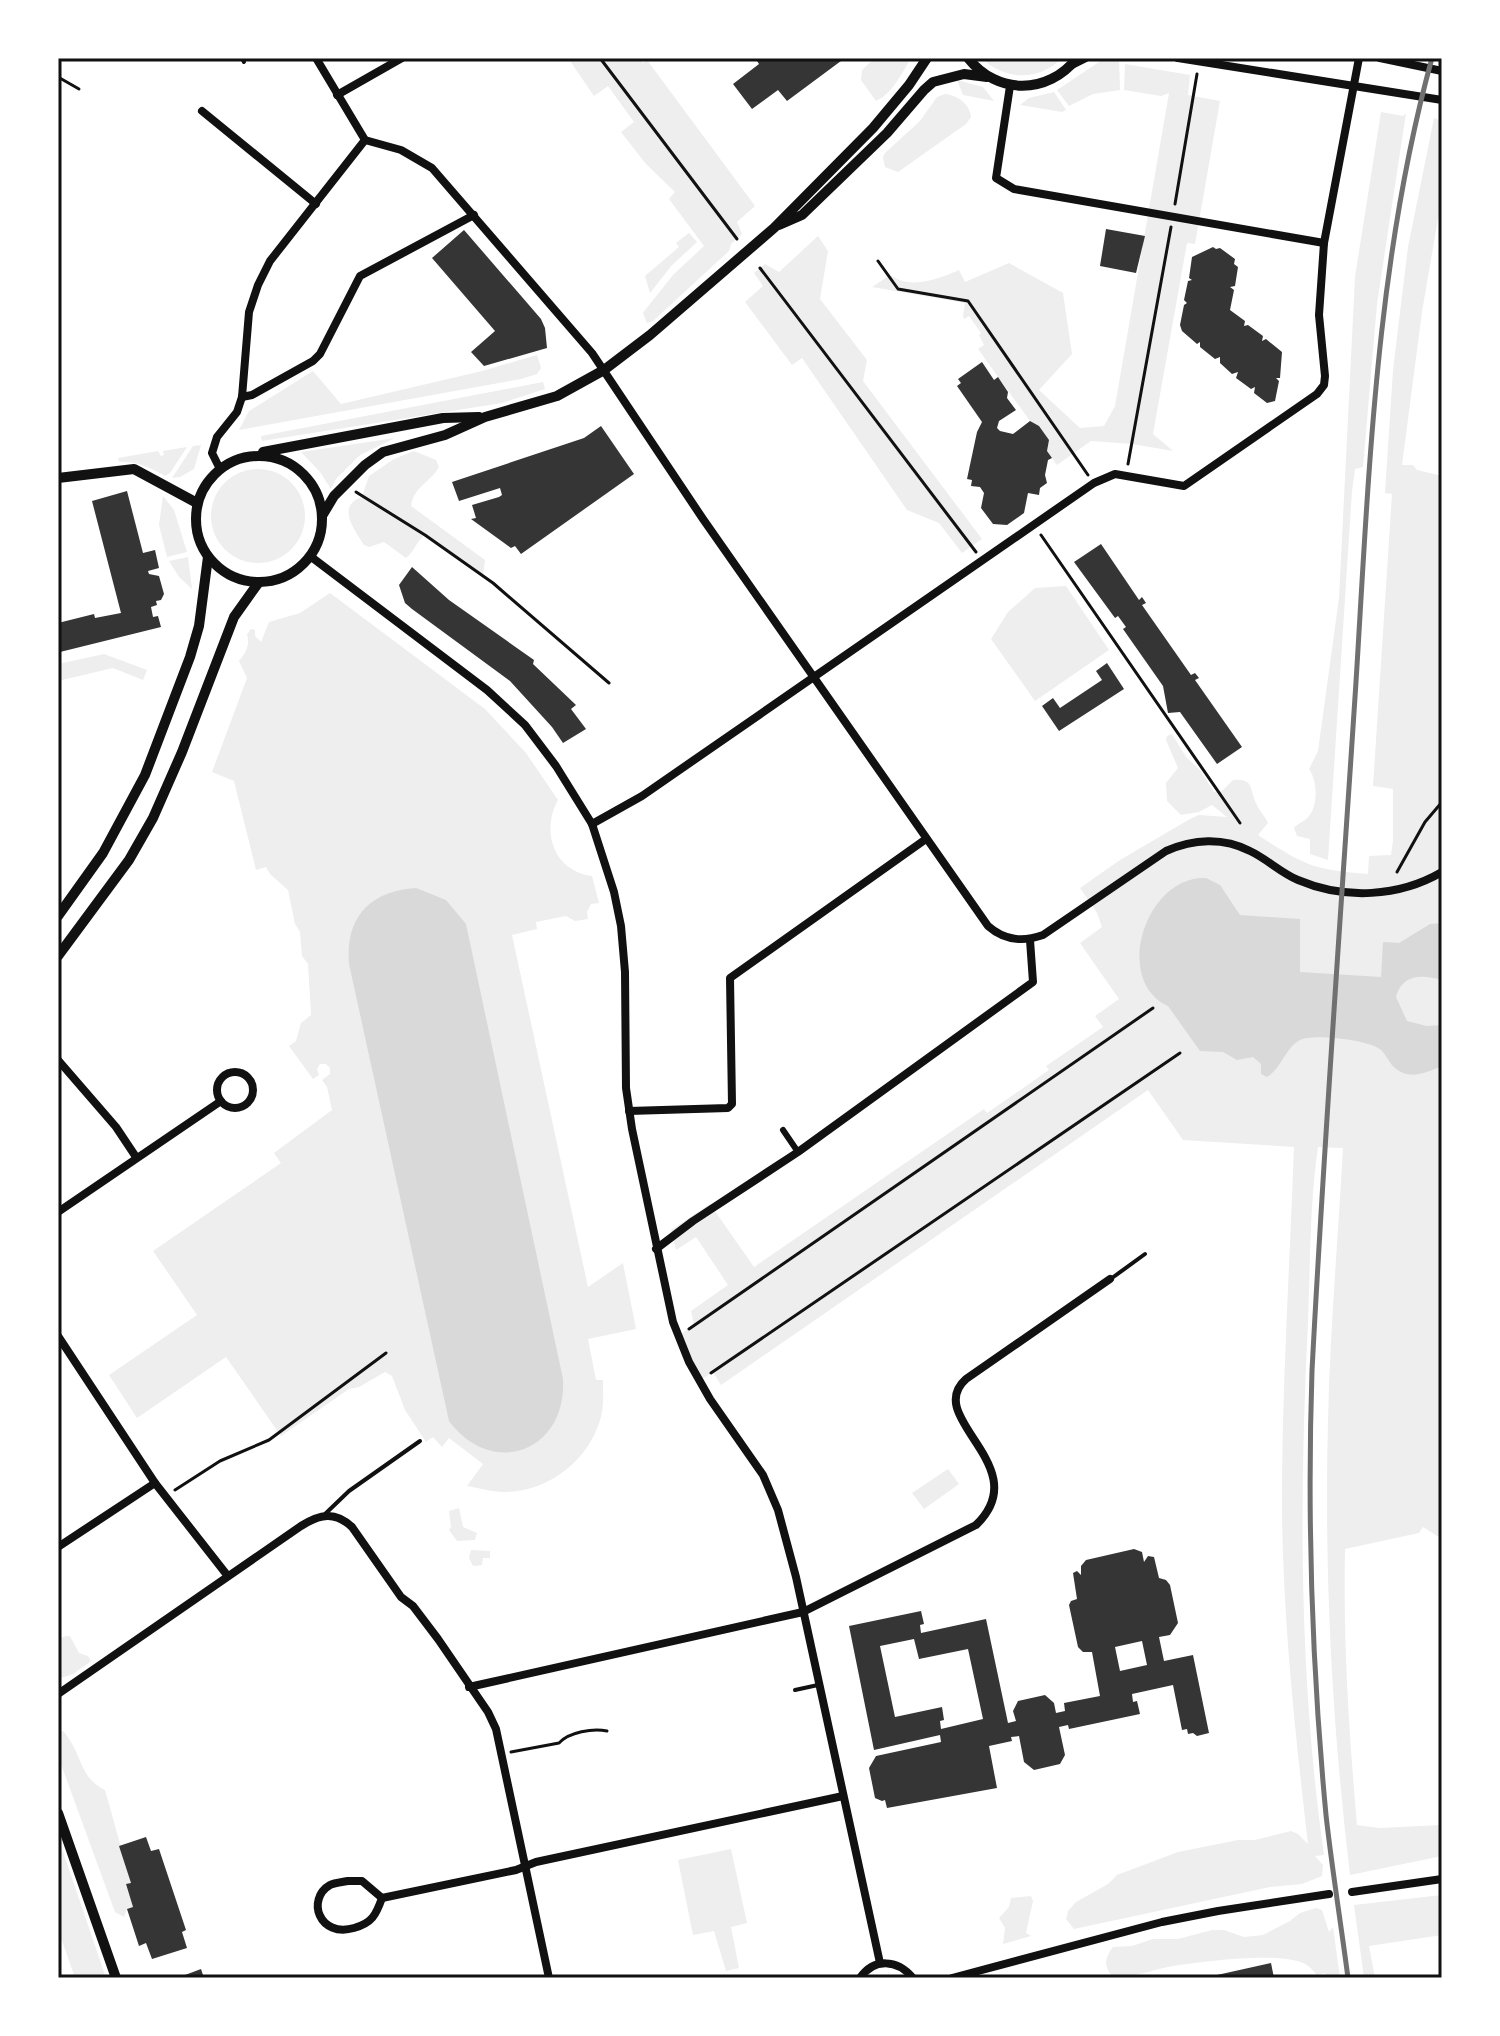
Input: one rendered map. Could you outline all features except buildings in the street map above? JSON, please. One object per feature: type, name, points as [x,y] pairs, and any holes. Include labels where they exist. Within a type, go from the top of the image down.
[{"type":"street","points":[[316,58],[365,140],[401,150],[432,168],[604,370],[679,486],[988,926],[1007,938],[1030,940],[1043,935],[1137,870],[1182,844],[1200,841],[1226,842],[1250,850],[1296,880],[1324,889],[1392,892],[1442,872]]},
{"type":"street","points":[[337,95],[402,58]]},
{"type":"street","points":[[322,516],[334,496],[383,452],[445,435],[485,417],[557,396],[604,370],[774,228],[873,128],[927,58]]},
{"type":"street","points":[[968,58],[987,77]]},
{"type":"street","points":[[774,228],[802,215],[887,133],[933,82],[964,74],[987,77],[1010,86],[1037,85],[1086,58]]},
{"type":"street","points":[[1178,58],[1441,100]]},
{"type":"street","points":[[592,824],[642,796],[1094,483],[1115,474],[1184,486],[1317,394],[1324,385],[1319,289],[1324,243],[1359,58]]},
{"type":"street","points":[[1380,58],[1442,71]]},
{"type":"street","points":[[1010,86],[996,178],[1014,189],[1324,243]]},
{"type":"street","points":[[202,111],[316,204]]},
{"type":"street","points":[[220,469],[212,453],[217,437],[237,412],[242,397],[249,312],[258,285],[270,261],[365,140]]},
{"type":"street","points":[[242,397],[252,395],[320,354],[360,276],[475,216]]},
{"type":"street","points":[[248,456],[283,460],[303,473],[316,492],[322,516],[320,537],[310,556],[282,578],[259,582],[225,573],[208,557],[198,537],[197,503],[208,480],[220,469],[248,456],[443,418],[485,417]]},
{"type":"street","points":[[58,478],[134,469],[197,503]]},
{"type":"street","points":[[310,556],[487,690],[525,725],[556,766],[592,824],[621,926],[629,1111],[673,1322],[684,1352],[705,1390],[772,1494],[788,1543],[880,1963]]},
{"type":"street","points":[[58,916],[103,853],[145,775],[199,626],[208,557]]},
{"type":"street","points":[[58,956],[129,860],[153,818],[234,617],[259,582]]},
{"type":"street","points":[[629,1111],[728,1108],[732,1104],[730,978],[926,839]]},
{"type":"street","points":[[656,1249],[798,1152],[1033,982],[1030,940]]},
{"type":"street","points":[[58,1060],[116,1127],[136,1157]]},
{"type":"street","points":[[241,1073],[251,1081],[253,1093],[243,1107],[231,1108],[221,1101],[217,1087],[226,1074],[241,1073]]},
{"type":"street","points":[[58,1212],[221,1101]]},
{"type":"street","points":[[783,1130],[798,1152]]},
{"type":"street","points":[[469,1687],[803,1612],[970,1529],[982,1519],[993,1497],[994,1478],[991,1464],[958,1412],[959,1388],[966,1379],[1110,1279]]},
{"type":"street","points":[[58,1336],[155,1483],[227,1575]]},
{"type":"street","points":[[58,1547],[155,1483]]},
{"type":"street","points":[[58,1694],[301,1526],[324,1515],[342,1518],[352,1527],[401,1597],[413,1606],[438,1639],[488,1712],[496,1729],[549,1978]]},
{"type":"street","points":[[382,1898],[843,1796]]},
{"type":"street","points":[[58,1813],[116,1978]]},
{"type":"street","points":[[1352,1892],[1442,1879]]},
{"type":"street","points":[[362,1881],[382,1898],[368,1924],[342,1931],[333,1930],[324,1923],[319,1913],[318,1904],[330,1885],[362,1881]]},
{"type":"street","points":[[952,1978],[1162,1922],[1329,1894]]},
{"type":"street","points":[[860,1978],[866,1970],[880,1963],[899,1965],[913,1978]]},
{"type":"lane","points":[[1110,1279],[1145,1254]]},
{"type":"lane","points":[[324,1515],[349,1491],[420,1441]]},
{"type":"lane","points":[[795,1690],[820,1684]]},
{"type":"path","points":[[600,58],[737,239]]},
{"type":"path","points":[[1126,475],[1199,61]]},
{"type":"path","points":[[58,77],[79,89]]},
{"type":"path","points":[[878,261],[898,289],[968,301],[1094,483]]},
{"type":"path","points":[[760,268],[982,560]]},
{"type":"path","points":[[356,492],[493,583],[609,683]]},
{"type":"path","points":[[1034,525],[1240,823]]},
{"type":"path","points":[[1397,872],[1425,822],[1442,802]]},
{"type":"path","points":[[685,1331],[1153,1008]]},
{"type":"path","points":[[707,1376],[1180,1053]]},
{"type":"path","points":[[166,1496],[220,1461],[269,1440],[386,1353]]},
{"type":"path","points":[[502,1754],[559,1743],[565,1737],[599,1729],[607,1731]]},
{"type":"shaded area","points":[[568,58],[639,58],[643,63],[647,60],[755,206],[737,222],[742,234],[731,244],[729,251],[653,321],[647,323],[643,313],[673,275],[704,246],[669,199],[675,192],[646,164],[621,132],[634,122],[608,86],[594,96]]},
{"type":"shaded area","points":[[875,58],[911,58],[892,88],[876,101],[861,80],[862,70]]},
{"type":"shaded area","points":[[982,58],[1062,58],[1043,71],[1022,75],[1001,71]]},
{"type":"shaded area","points":[[1105,58],[1119,58],[1120,90],[1093,94],[1069,106],[1057,90]]},
{"type":"shaded area","points":[[1125,64],[1190,75],[1188,95],[1220,101],[1195,244],[1187,243],[1153,434],[1173,451],[1091,441],[1057,465],[1047,451],[1049,440],[1039,426],[1030,421],[978,349],[984,345],[979,335],[981,333],[969,316],[964,319],[965,303],[872,287],[890,275],[916,282],[959,270],[965,282],[1009,263],[1063,293],[1072,354],[1039,390],[1080,428],[1104,426],[1115,406],[1169,93],[1161,96],[1124,90]]},
{"type":"shaded area","points":[[957,80],[983,87],[994,101],[963,95]]},
{"type":"shaded area","points":[[1054,92],[1066,110],[1062,112],[1020,105],[1029,98]]},
{"type":"shaded area","points":[[945,94],[958,98],[968,108],[971,117],[966,124],[898,172],[885,167],[885,153],[920,121],[937,97]]},
{"type":"shaded area","points":[[1381,112],[1403,116],[1406,113],[1377,304],[1363,467],[1355,469],[1352,491],[1328,860],[1310,854],[1310,839],[1297,836],[1294,828],[1310,815],[1315,803],[1315,788],[1309,769],[1318,751],[1339,598],[1355,277]]},
{"type":"shaded area","points":[[1434,118],[1442,121],[1442,195],[1422,312],[1402,465],[1413,465],[1417,470],[1442,476],[1442,1539],[1423,1527],[1419,1533],[1345,1549],[1345,1584],[1347,1687],[1357,1825],[1379,1828],[1442,1825],[1442,1856],[1350,1875],[1334,1705],[1327,1534],[1329,1386],[1343,1148],[1318,1147],[1313,1189],[1305,1389],[1303,1589],[1310,1723],[1324,1855],[1315,1856],[1323,1865],[1322,1876],[1302,1884],[1270,1887],[1074,1929],[1066,1919],[1076,1902],[1108,1884],[1117,1875],[1178,1852],[1291,1831],[1308,1844],[1289,1662],[1282,1526],[1294,1147],[1183,1140],[1148,1090],[721,1385],[713,1372],[699,1381],[677,1337],[694,1325],[691,1311],[728,1285],[696,1237],[676,1250],[671,1230],[710,1204],[754,1267],[984,1109],[987,1113],[1049,1070],[1046,1066],[1103,1027],[1095,1016],[1119,999],[1080,943],[1102,927],[1097,913],[1080,888],[1120,860],[1190,819],[1199,815],[1227,817],[1212,805],[1199,812],[1181,815],[1167,801],[1166,783],[1178,768],[1167,736],[1172,734],[1214,792],[1222,791],[1233,780],[1248,783],[1268,823],[1258,835],[1287,853],[1321,868],[1368,874],[1369,856],[1391,855],[1393,789],[1373,786],[1392,494],[1385,493],[1393,370],[1408,247]]},
{"type":"shaded area","points":[[689,233],[697,242],[672,265],[650,293],[645,276],[679,247],[676,243]]},
{"type":"shaded area","points":[[818,236],[828,251],[820,299],[867,360],[863,381],[982,539],[962,553],[939,523],[907,510],[802,358],[792,365],[745,302],[763,286],[754,273],[765,264],[779,272]]},
{"type":"shaded area","points":[[537,355],[541,368],[537,374],[521,379],[239,430],[249,411],[313,371],[341,404]]},
{"type":"shaded area","points":[[543,382],[545,389],[502,403],[262,441],[261,436]]},
{"type":"shaded area","points":[[395,438],[360,455],[336,479],[331,489],[301,452]]},
{"type":"shaded area","points":[[201,445],[194,469],[172,478],[193,446]]},
{"type":"shaded area","points":[[187,447],[165,476],[143,465],[119,462],[118,458],[158,451],[161,456],[164,455],[163,451]]},
{"type":"shaded area","points":[[414,451],[436,460],[439,467],[415,494],[411,506],[485,560],[483,576],[425,535],[406,558],[384,542],[369,547],[364,545],[356,532],[350,518],[350,506],[362,497],[369,476],[394,459]]},
{"type":"shaded area","points":[[258,469],[276,473],[291,483],[301,498],[305,516],[301,534],[291,549],[276,559],[258,563],[240,559],[225,549],[215,534],[211,516],[215,498],[225,483],[240,473]]},
{"type":"shaded area","points":[[163,496],[174,510],[187,552],[167,557],[159,525]]},
{"type":"shaded area","points":[[188,557],[192,589],[179,577],[169,561]]},
{"type":"shaded area","points":[[1066,586],[1109,650],[1035,701],[991,639],[1008,612],[1035,588]]},
{"type":"shaded area","points":[[330,593],[485,709],[526,753],[558,800],[551,824],[554,848],[568,866],[592,876],[599,903],[591,904],[588,919],[575,921],[566,916],[536,922],[537,929],[512,935],[588,1287],[623,1263],[636,1329],[588,1339],[596,1380],[603,1380],[602,1413],[595,1433],[577,1460],[564,1471],[551,1480],[520,1491],[499,1492],[467,1486],[483,1464],[449,1438],[442,1447],[433,1437],[426,1442],[405,1410],[392,1376],[385,1372],[359,1387],[349,1389],[281,1436],[226,1357],[137,1418],[109,1375],[197,1315],[153,1251],[281,1163],[274,1153],[332,1110],[327,1087],[322,1080],[330,1074],[330,1068],[320,1064],[317,1069],[319,1075],[313,1079],[289,1046],[296,1041],[301,1023],[311,1015],[308,964],[302,956],[300,932],[295,924],[288,890],[266,867],[256,870],[234,781],[212,772],[247,678],[239,661],[247,649],[247,634],[251,629],[255,630],[255,636],[261,642],[269,622],[300,613]]},
{"type":"shaded area","points":[[104,654],[147,670],[143,680],[113,668],[58,681],[58,664]]},
{"type":"shaded area","points":[[1206,878],[1220,885],[1240,915],[1300,919],[1300,972],[1381,977],[1383,942],[1399,943],[1430,924],[1442,923],[1442,980],[1427,977],[1408,980],[1396,997],[1407,1021],[1427,1026],[1442,1025],[1442,1066],[1418,1074],[1407,1074],[1395,1068],[1374,1046],[1328,1037],[1300,1040],[1267,1077],[1261,1074],[1261,1064],[1253,1057],[1237,1060],[1223,1052],[1200,1051],[1168,1006],[1151,993],[1142,975],[1140,954],[1144,932],[1153,911],[1167,893],[1185,882]]},
{"type":"shaded area","points":[[416,888],[446,900],[466,924],[563,1379],[561,1404],[553,1425],[540,1440],[524,1449],[505,1452],[486,1449],[466,1439],[449,1421],[349,964],[351,933],[363,910],[385,895]]},
{"type":"shaded area","points":[[948,1469],[959,1484],[924,1509],[912,1493]]},
{"type":"shaded area","points":[[459,1508],[463,1527],[477,1533],[475,1540],[457,1541],[449,1530],[449,1511]]},
{"type":"shaded area","points":[[471,1550],[490,1551],[490,1558],[483,1558],[482,1565],[473,1566],[469,1558]]},
{"type":"shaded area","points":[[70,1636],[79,1653],[88,1656],[91,1661],[73,1674],[58,1679],[58,1639]]},
{"type":"shaded area","points":[[63,1731],[85,1772],[105,1790],[131,1883],[126,1885],[133,1907],[127,1909],[124,1917],[115,1912],[58,1756],[58,1732]]},
{"type":"shaded area","points":[[58,1837],[106,1978],[75,1978],[58,1929]]},
{"type":"shaded area","points":[[731,1849],[747,1923],[731,1927],[739,1968],[726,1971],[714,1931],[693,1935],[678,1860]]},
{"type":"shaded area","points":[[1442,1895],[1442,1935],[1369,1946],[1375,1978],[1364,1978],[1354,1905]]},
{"type":"shaded area","points":[[1031,1896],[1033,1901],[1026,1933],[1031,1936],[1003,1944],[1005,1928],[999,1918],[1009,1907],[1011,1898]]},
{"type":"shaded area","points":[[1316,1908],[1322,1910],[1329,1932],[1333,1927],[1340,1978],[1326,1978],[1325,1973],[1317,1975],[1303,1963],[1276,1958],[1207,1961],[1121,1976],[1112,1976],[1106,1965],[1113,1947],[1132,1946],[1153,1939],[1178,1939],[1212,1930],[1224,1930],[1244,1937],[1263,1935],[1300,1913]]},
{"type":"railway","points":[[1348,1978],[1326,1815],[1317,1704],[1311,1538],[1312,1371],[1365,525],[1378,368],[1398,212],[1432,58]]}]
